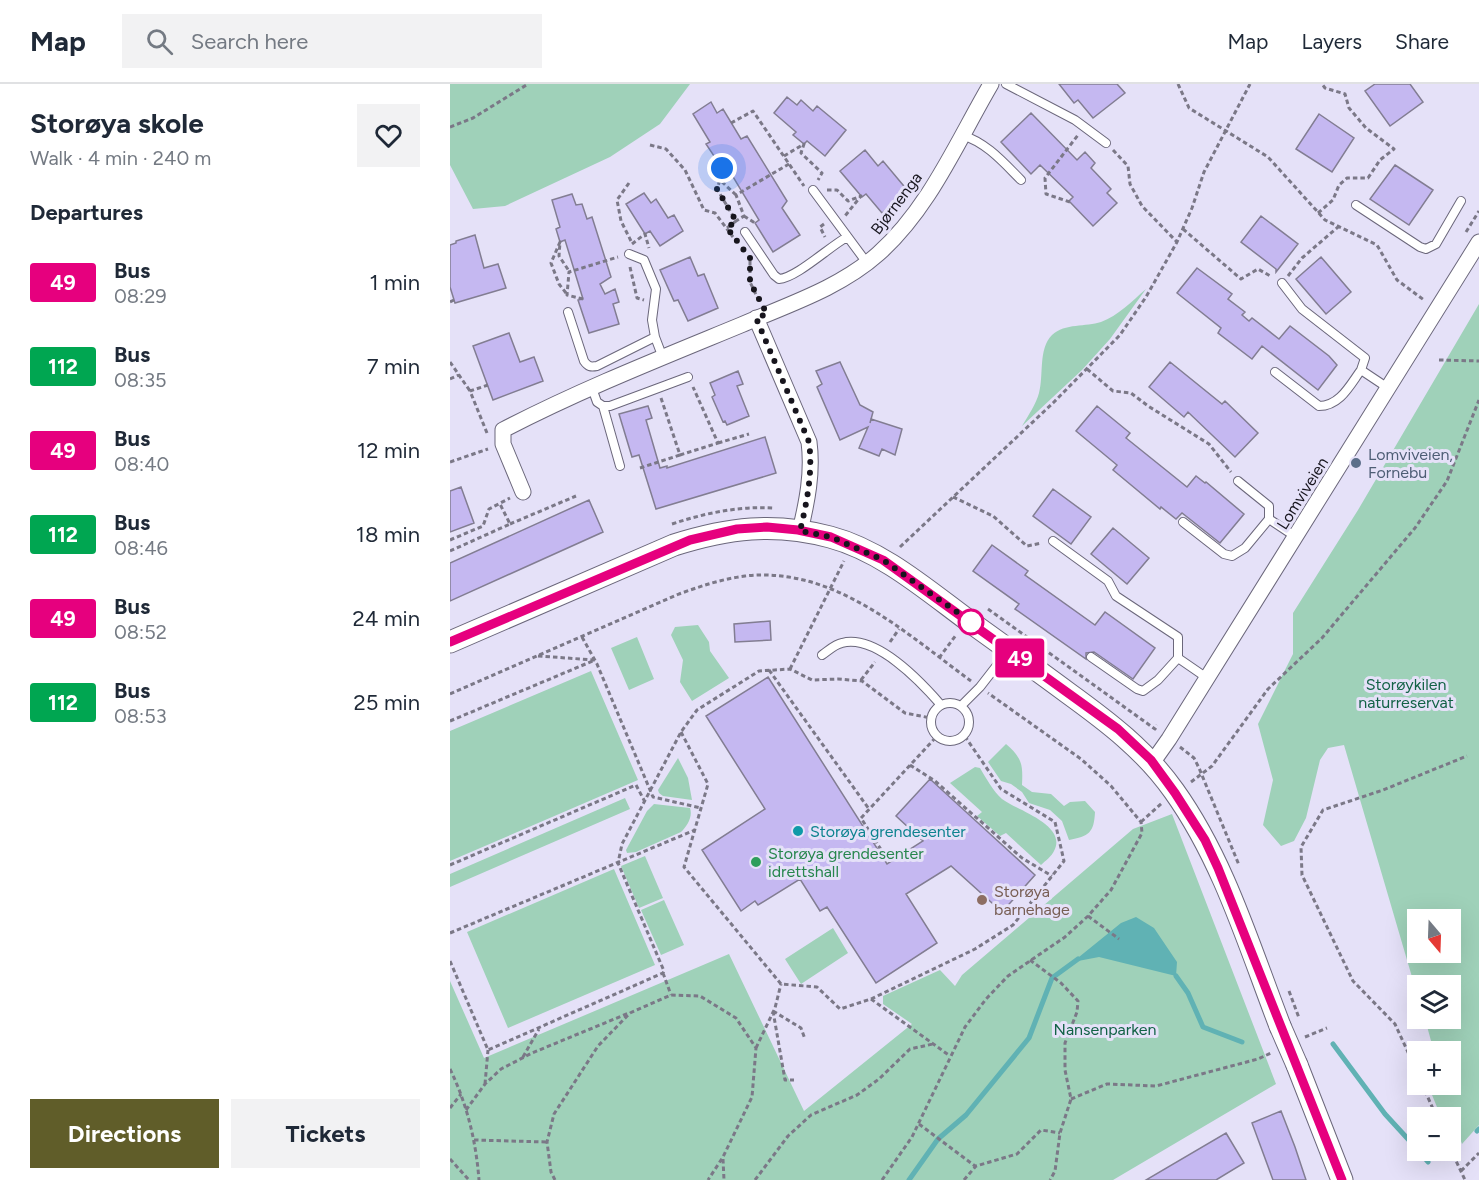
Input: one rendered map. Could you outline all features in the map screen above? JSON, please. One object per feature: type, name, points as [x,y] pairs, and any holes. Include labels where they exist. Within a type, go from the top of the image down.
[{"type":"street","name":"Bjørnenga","points":[[503,437],[592,388],[846,278],[867,263],[879,254],[927,196],[987,85]]},
{"type":"street","name":"Lomviveien","points":[[1151,760],[1157,756],[1207,678],[1479,242]]},
{"type":"street","points":[[761,316],[809,442],[811,455],[809,482],[800,531]]},
{"type":"street","points":[[503,437],[523,492]]},
{"type":"street","points":[[450,642],[674,545],[737,529],[767,527],[831,537],[883,560],[1118,729],[1151,760],[1205,840],[1218,868],[1342,1180]]},
{"type":"lane","points":[[1006,84],[1037,99],[1106,143]]},
{"type":"lane","points":[[962,135],[996,154],[1021,180]]},
{"type":"lane","points":[[813,190],[867,263]]},
{"type":"lane","points":[[1356,205],[1426,249],[1436,244],[1461,201]]},
{"type":"lane","points":[[745,232],[779,279],[791,275],[847,237]]},
{"type":"lane","points":[[628,254],[644,260],[656,289],[652,320],[655,337],[663,358]]},
{"type":"lane","points":[[1275,372],[1319,406],[1325,406],[1338,400],[1361,370],[1365,358],[1302,309],[1282,283]]},
{"type":"lane","points":[[568,312],[584,361],[591,367],[655,337]]},
{"type":"lane","points":[[1361,370],[1388,388]]},
{"type":"lane","points":[[592,388],[597,402],[603,406],[610,406],[688,377]]},
{"type":"lane","points":[[603,406],[620,466]]},
{"type":"lane","points":[[1183,522],[1224,554],[1232,556],[1245,548],[1269,519],[1269,506],[1238,481]]},
{"type":"lane","points":[[1269,519],[1296,537]]},
{"type":"lane","points":[[1053,541],[1108,581],[1116,597],[1178,637],[1178,658],[1158,680],[1143,691],[1091,657]]},
{"type":"lane","points":[[822,655],[840,643],[858,641],[883,652],[924,685],[941,705]]},
{"type":"lane","points":[[961,706],[980,687],[1009,649]]},
{"type":"lane","points":[[1178,658],[1207,678]]},
{"type":"lane","points":[[951,703],[961,706],[969,720],[964,735],[957,740],[949,741],[937,736],[931,726],[934,711],[941,705],[951,703]]},
{"type":"path","points":[[450,127],[473,118],[528,84]]},
{"type":"path","points":[[1178,84],[1189,108],[1268,157],[1325,220],[1377,245],[1397,280],[1424,300]]},
{"type":"path","points":[[895,544],[900,547],[1088,369],[1120,335],[1146,297],[1177,242],[1204,171],[1250,84]]},
{"type":"path","points":[[1318,213],[1333,200],[1339,185],[1347,178],[1368,178],[1380,160],[1394,149],[1366,128],[1349,108],[1346,94],[1325,88],[1322,84]]},
{"type":"path","points":[[731,123],[753,111],[804,186],[813,190],[837,190],[848,201],[861,196],[838,225]]},
{"type":"path","points":[[1070,202],[1046,194],[1045,178],[1084,127]]},
{"type":"path","points":[[1106,143],[1128,166],[1130,184],[1142,206],[1177,242]]},
{"type":"path","points":[[783,156],[804,144],[801,153],[822,173],[813,190]]},
{"type":"path","points":[[650,145],[666,149],[685,170],[704,210],[715,213],[738,243]]},
{"type":"path","points":[[736,195],[789,164]]},
{"type":"path","points":[[722,168],[717,189],[736,221]]},
{"type":"path","points":[[720,180],[736,195],[744,216],[755,222]]},
{"type":"path","points":[[629,183],[616,200],[621,220],[632,243]]},
{"type":"path","points":[[1460,241],[1479,211]]},
{"type":"path","points":[[727,228],[744,216]]},
{"type":"path","points":[[1183,229],[1241,279],[1258,269],[1282,283],[1302,258],[1338,226]]},
{"type":"path","points":[[820,227],[825,237]]},
{"type":"path","points":[[567,295],[569,272],[559,256],[560,242],[551,263],[559,284],[567,295],[583,299]]},
{"type":"path","points":[[569,272],[628,254],[637,298],[654,304]]},
{"type":"path","points":[[750,258],[750,282],[761,316]]},
{"type":"path","points":[[1439,360],[1479,361]]},
{"type":"path","points":[[450,362],[470,391],[487,434],[503,437]]},
{"type":"path","points":[[1088,369],[1113,391],[1131,393],[1209,444],[1238,481]]},
{"type":"path","points":[[450,379],[459,375]]},
{"type":"path","points":[[688,377],[718,443]]},
{"type":"path","points":[[470,391],[488,385]]},
{"type":"path","points":[[658,388],[680,455]]},
{"type":"path","points":[[1189,783],[1212,766],[1268,689],[1322,638],[1415,528],[1447,481],[1479,400]]},
{"type":"path","points":[[640,468],[749,434]]},
{"type":"path","points":[[450,462],[503,437]]},
{"type":"path","points":[[450,540],[483,526],[489,509],[523,492]]},
{"type":"path","points":[[450,551],[576,496]]},
{"type":"path","points":[[953,497],[993,516],[1027,546],[1053,541]]},
{"type":"path","points":[[500,504],[510,525]]},
{"type":"path","points":[[668,526],[699,515],[733,510],[776,508]]},
{"type":"path","points":[[450,694],[679,594],[712,582],[747,576],[778,576],[830,587],[870,608],[1081,759],[1111,786],[1142,822],[1142,833],[1125,867],[1111,890],[1088,916],[1065,937],[1008,976],[986,999],[965,1027],[919,1124],[895,1164],[882,1180]]},
{"type":"path","points":[[789,669],[830,587]]},
{"type":"path","points":[[985,608],[1155,729],[1161,719]]},
{"type":"path","points":[[939,658],[957,633]]},
{"type":"path","points":[[582,637],[595,660],[653,797],[701,808]]},
{"type":"path","points":[[537,656],[595,660]]},
{"type":"path","points":[[450,721],[595,660]]},
{"type":"path","points":[[671,995],[664,971],[618,863],[622,844],[681,732],[697,710],[759,671],[789,669],[812,680],[862,681],[905,713],[931,718]]},
{"type":"path","points":[[769,670],[869,809]]},
{"type":"path","points":[[681,732],[708,784],[684,867],[781,984],[817,987],[840,1009],[871,999],[975,950],[1013,925],[1064,861],[1055,822],[1001,789],[964,735]]},
{"type":"path","points":[[885,856],[861,818],[937,736]]},
{"type":"path","points":[[1176,744],[1194,758],[1202,774]]},
{"type":"path","points":[[1407,1050],[1395,1023],[1353,981],[1302,875],[1302,848],[1323,810],[1383,790],[1467,756]]},
{"type":"path","points":[[910,765],[935,781],[1022,858],[1052,876]]},
{"type":"path","points":[[450,865],[636,785],[645,802]]},
{"type":"path","points":[[1142,822],[1157,806],[1169,798]]},
{"type":"path","points":[[450,933],[695,830]]},
{"type":"path","points":[[1088,916],[1119,939]]},
{"type":"path","points":[[1030,960],[1061,982],[1078,1001],[1077,1012],[1065,1043],[1065,1070],[1071,1099],[1060,1133],[1055,1171],[1050,1180]]},
{"type":"path","points":[[450,961],[488,1050],[485,1084]]},
{"type":"path","points":[[488,1050],[663,973]]},
{"type":"path","points":[[708,1180],[723,1157],[752,1097],[756,1048],[773,1011],[781,984]]},
{"type":"path","points":[[466,1110],[485,1084],[501,1069],[671,995],[700,996],[736,1018],[756,1048]]},
{"type":"path","points":[[871,999],[950,1056]]},
{"type":"path","points":[[773,1011],[801,1028],[805,1040]]},
{"type":"path","points":[[773,1011],[785,1080],[794,1080]]},
{"type":"path","points":[[555,1180],[551,1172],[547,1142],[554,1114],[598,1046],[630,1013]]},
{"type":"path","points":[[522,1059],[540,1028]]},
{"type":"path","points":[[1297,1041],[1327,1028]]},
{"type":"path","points":[[755,1180],[788,1136],[811,1115],[857,1095],[879,1079],[910,1049],[933,1044]]},
{"type":"path","points":[[1071,1099],[1107,1084],[1156,1086],[1258,1059],[1278,1050]]},
{"type":"path","points":[[450,1069],[461,1094],[474,1140],[479,1180]]},
{"type":"path","points":[[450,1108],[461,1094]]},
{"type":"path","points":[[919,1124],[976,1166]]},
{"type":"path","points":[[964,1180],[976,1166],[1017,1154],[1041,1130],[1060,1133]]},
{"type":"path","points":[[474,1140],[547,1142]]},
{"type":"path","points":[[1461,1171],[1479,1153]]},
{"type":"path","points":[[723,1157],[724,1180]]},
{"type":"path","points":[[450,1159],[470,1180]]},
{"type":"path","points":[[1456,1161],[1465,1180]]},
{"type":"green space","points":[[450,84],[690,84],[660,124],[610,157],[505,206],[473,209],[450,165]]},
{"type":"green space","points":[[1146,289],[1110,339],[1082,370],[1022,426],[1038,397],[1043,355],[1052,335],[1063,329],[1101,322],[1125,308]]},
{"type":"green space","name":"Storøykilen naturreservat","points":[[1479,304],[1479,1125],[1462,1144],[1461,1107],[1437,1107],[1432,1095],[1461,1095],[1461,1041],[1431,1041],[1428,1029],[1461,1029],[1461,975],[1411,975],[1408,963],[1461,963],[1461,909],[1407,909],[1407,960],[1344,745],[1328,748],[1320,760],[1306,818],[1294,841],[1281,846],[1263,825],[1273,780],[1258,724],[1293,654],[1293,613],[1358,510]]},
{"type":"green space","points":[[698,625],[709,642],[710,651],[729,678],[692,701],[680,682],[683,660],[671,635],[675,627]]},
{"type":"green space","points":[[637,637],[654,679],[629,690],[611,648]]},
{"type":"green space","points":[[591,671],[638,780],[450,861],[450,731]]},
{"type":"green space","points":[[1006,744],[1020,762],[1022,785],[1032,792],[1051,794],[1064,806],[1070,802],[1085,801],[1095,812],[1092,829],[1086,835],[1069,840],[1062,821],[1050,810],[1029,803],[1022,792],[1011,784],[1001,781],[988,762]]},
{"type":"green space","points":[[678,758],[688,778],[692,800],[663,796],[658,790]]},
{"type":"green space","points":[[975,767],[980,768],[1002,799],[1038,819],[1054,833],[1056,842],[1054,851],[1041,865],[1006,833],[1000,836],[977,816],[982,812],[950,783]]},
{"type":"green space","points":[[625,798],[630,809],[450,887],[450,874]]},
{"type":"green space","points":[[654,804],[690,808],[690,818],[681,832],[636,852],[627,853],[626,850],[647,811]]},
{"type":"green space","name":"Nansenparken","points":[[1172,814],[1276,1084],[1113,1180],[450,1180],[450,981],[484,1058],[729,954],[804,1111],[912,1024],[883,1004],[883,996],[940,970],[955,986],[962,975],[1133,829]]},
{"type":"green space","points":[[645,856],[663,898],[639,908],[621,866]]},
{"type":"green space","points":[[614,869],[655,965],[508,1028],[467,932]]},
{"type":"green space","points":[[664,900],[684,945],[661,955],[641,910]]},
{"type":"green space","points":[[833,928],[848,953],[801,984],[785,959]]},
{"type":"shaded area","points":[[1136,917],[1154,928],[1177,962],[1176,976],[1099,957],[1078,961],[1079,957],[1121,923]]},
{"type":"building","points":[[1059,84],[1117,84],[1125,93],[1093,118],[1078,100],[1074,103]]},
{"type":"building","points":[[1375,84],[1410,84],[1423,102],[1390,126],[1365,91]]},
{"type":"building","points":[[787,97],[797,105],[801,100],[813,111],[817,106],[846,130],[825,156],[807,141],[804,144],[793,135],[796,132],[774,113]]},
{"type":"building","points":[[711,102],[717,113],[723,109],[741,139],[747,136],[787,201],[782,208],[800,235],[773,252],[755,223],[759,220],[726,165],[722,168],[706,144],[710,142],[693,114]]},
{"type":"building","points":[[1031,113],[1077,160],[1085,152],[1095,163],[1091,168],[1111,189],[1107,193],[1117,203],[1093,226],[1069,201],[1073,197],[1040,165],[1031,174],[1001,142]]},
{"type":"building","points":[[1319,114],[1354,138],[1332,172],[1296,149]]},
{"type":"building","points":[[865,150],[878,166],[883,161],[908,191],[882,213],[866,194],[862,197],[840,171]]},
{"type":"building","points":[[1395,165],[1433,190],[1409,225],[1370,199]]},
{"type":"building","points":[[644,193],[651,203],[656,199],[668,218],[674,215],[683,231],[660,246],[650,231],[645,234],[626,204]]},
{"type":"building","points":[[572,194],[576,205],[582,204],[587,219],[592,217],[611,277],[600,284],[605,294],[615,289],[619,302],[613,304],[619,324],[589,333],[578,300],[583,299],[565,240],[560,242],[556,229],[560,227],[552,200]]},
{"type":"building","points":[[1261,216],[1298,244],[1276,272],[1276,269],[1241,242]]},
{"type":"building","points":[[475,235],[484,268],[498,264],[506,288],[455,303],[450,287],[450,245]]},
{"type":"building","points":[[690,257],[698,276],[704,274],[718,308],[688,321],[678,300],[674,301],[660,270]]},
{"type":"building","points":[[1321,257],[1351,292],[1326,314],[1296,279]]},
{"type":"building","points":[[1197,268],[1232,294],[1228,299],[1245,312],[1242,315],[1249,321],[1252,318],[1279,339],[1290,326],[1329,356],[1337,365],[1318,390],[1262,346],[1252,359],[1218,333],[1221,328],[1177,293]]},
{"type":"building","points":[[509,333],[520,362],[534,357],[543,381],[493,400],[473,346]]},
{"type":"building","points":[[840,362],[860,405],[873,412],[871,419],[902,429],[895,455],[882,449],[879,456],[859,448],[868,427],[840,440],[817,387],[822,384],[816,371]]},
{"type":"building","points":[[1170,362],[1222,404],[1225,401],[1258,433],[1235,457],[1188,412],[1184,417],[1149,387]]},
{"type":"building","points":[[738,371],[743,384],[737,386],[749,416],[727,425],[725,421],[723,422],[712,397],[715,395],[710,383]]},
{"type":"building","points":[[648,406],[652,418],[646,420],[660,468],[667,466],[667,468],[765,437],[776,473],[656,509],[639,455],[632,457],[619,414]]},
{"type":"building","points":[[1097,406],[1130,433],[1126,438],[1187,487],[1196,476],[1244,514],[1220,543],[1182,513],[1176,519],[1161,507],[1160,509],[1113,470],[1117,465],[1076,431]]},
{"type":"building","points":[[461,487],[474,523],[450,532],[450,491]]},
{"type":"building","points":[[1053,489],[1091,517],[1071,544],[1033,516]]},
{"type":"building","points":[[589,500],[603,532],[450,601],[450,563]]},
{"type":"building","points":[[1113,528],[1149,558],[1127,584],[1091,554]]},
{"type":"building","points":[[992,545],[1028,571],[1025,575],[1095,625],[1105,612],[1155,648],[1133,679],[1094,652],[1086,653],[1086,659],[1015,609],[1019,604],[973,571]]},
{"type":"building","points":[[770,621],[771,640],[735,642],[734,624]]},
{"type":"building","name":"Storøya grendesenter","points":[[768,677],[887,864],[923,841],[896,816],[930,779],[1035,875],[1002,912],[951,866],[906,894],[937,943],[876,983],[827,907],[820,911],[800,879],[758,905],[755,901],[741,911],[702,850],[765,809],[706,716]]},
{"type":"building","points":[[1281,1111],[1306,1180],[1273,1180],[1252,1123]]},
{"type":"building","points":[[1226,1133],[1244,1163],[1216,1180],[1146,1180]]},
{"type":"waterway","points":[[909,1180],[938,1139],[966,1115],[1029,1038],[1052,978],[1078,959]]},
{"type":"waterway","points":[[1176,976],[1188,993],[1203,1027],[1242,1042]]},
{"type":"waterway","points":[[1333,1044],[1385,1114],[1407,1138]]},
{"type":"bus line","name":"49","points":[[450,642],[674,545],[737,529],[767,527],[798,530],[831,537],[883,560],[1118,729],[1151,760],[1164,777],[1190,814],[1218,868],[1342,1180]]},
{"type":"place","name":"Lomviveien, Fornebu","points":[[1356,463]]},
{"type":"place","name":"Storøya grendesenter","points":[[798,831]]},
{"type":"place","name":"Storøya grendesenter idrettshall","points":[[756,862]]},
{"type":"place","name":"Storøya barnehage","points":[[982,900]]},
{"type":"route","points":[[722,168],[717,189],[736,221],[727,228],[750,258],[750,282],[767,314],[756,318],[809,442],[811,467],[800,531],[831,537],[883,560],[971,622]]}]
